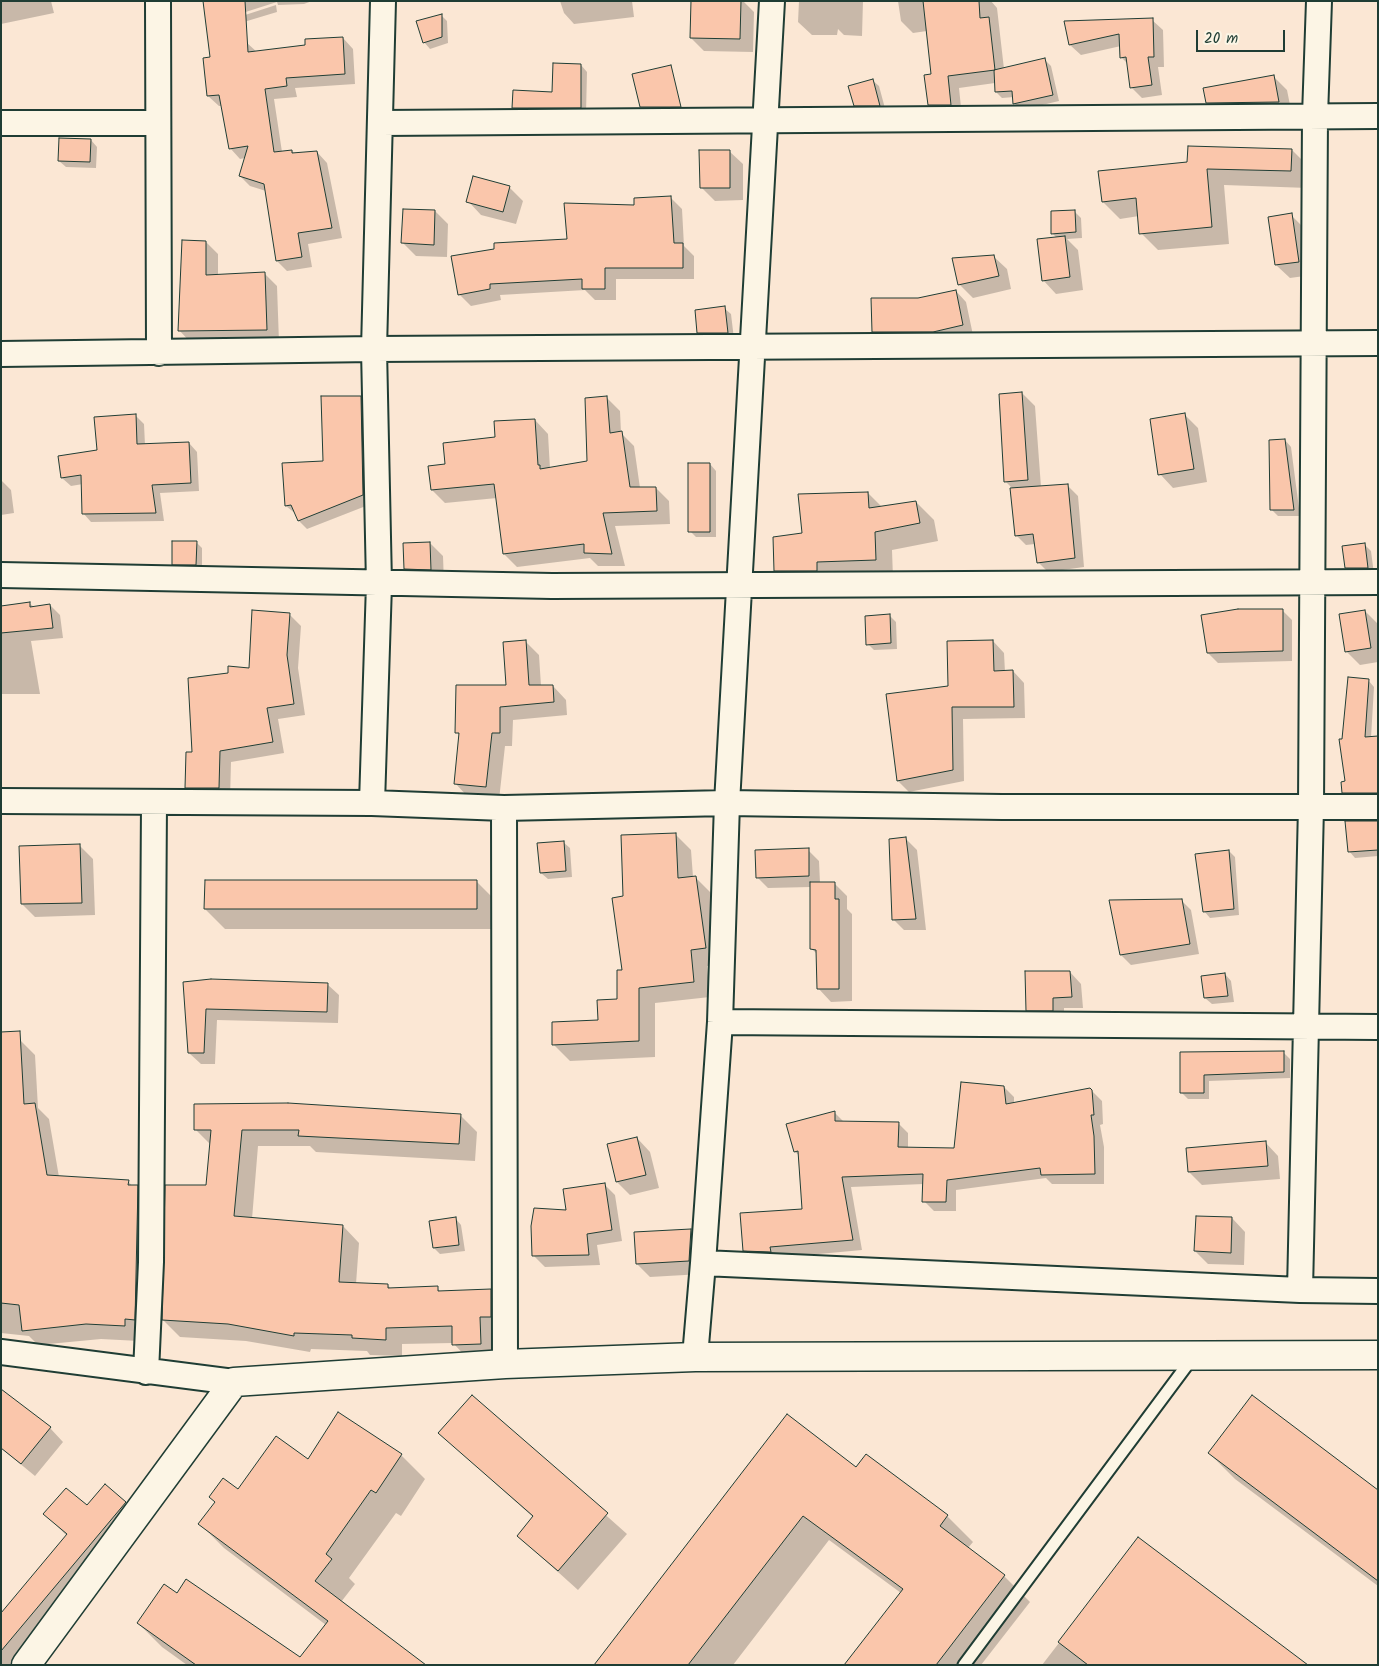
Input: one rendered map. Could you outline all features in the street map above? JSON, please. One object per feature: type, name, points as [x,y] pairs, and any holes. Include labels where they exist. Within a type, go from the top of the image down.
[{"type":"main road","points":[[26,1665],[234,1382],[505,1364],[695,1357],[1378,1355]]},
{"type":"street","points":[[158,1],[159,353]]},
{"type":"street","points":[[372,803],[379,584],[374,349],[383,1]]},
{"type":"street","points":[[695,1357],[720,1022],[727,803],[772,1]]},
{"type":"street","points":[[1300,1290],[1311,806],[1314,582],[1315,116],[1319,1]]},
{"type":"street","points":[[381,122],[1378,116]]},
{"type":"street","points":[[1,123],[158,123]]},
{"type":"street","points":[[1,354],[374,349],[1378,343]]},
{"type":"street","points":[[1,575],[379,584],[740,587],[1378,582]]},
{"type":"street","points":[[1,801],[372,803],[504,808],[727,803],[1002,807],[1378,806]]},
{"type":"street","points":[[146,1372],[151,1262],[154,803]]},
{"type":"street","points":[[504,808],[505,1364]]},
{"type":"street","points":[[720,1022],[1306,1028],[1378,1027]]},
{"type":"street","points":[[703,1263],[1300,1290],[1378,1291]]},
{"type":"street","points":[[1,1352],[234,1382]]},
{"type":"lane","points":[[964,1665],[1193,1356]]},
{"type":"building","points":[[203,1],[245,1],[248,52],[305,45],[305,39],[343,37],[345,74],[286,78],[287,86],[265,89],[274,152],[292,150],[292,153],[317,151],[332,228],[298,233],[302,257],[276,261],[264,184],[239,176],[248,146],[229,149],[219,95],[207,96],[203,58],[210,57]]},
{"type":"building","points":[[691,1],[741,1],[740,39],[690,38]]},
{"type":"building","points":[[923,1],[979,1],[980,18],[989,17],[995,70],[948,76],[951,105],[928,105],[924,75],[931,74]]},
{"type":"building","points":[[442,14],[442,37],[423,43],[416,21]]},
{"type":"building","points":[[1153,18],[1154,57],[1148,57],[1152,85],[1130,88],[1126,57],[1120,58],[1119,34],[1069,45],[1064,21]]},
{"type":"building","points":[[1045,58],[1053,95],[1013,104],[1012,91],[995,92],[994,70]]},
{"type":"building","points":[[553,63],[581,64],[581,108],[512,108],[513,90],[552,92]]},
{"type":"building","points":[[671,65],[681,107],[640,107],[632,74]]},
{"type":"building","points":[[1274,75],[1279,102],[1206,103],[1203,88]]},
{"type":"building","points":[[873,79],[880,106],[854,106],[848,86]]},
{"type":"building","points":[[59,138],[91,139],[90,162],[58,161]]},
{"type":"building","points":[[1188,146],[1292,149],[1291,171],[1207,169],[1212,227],[1139,234],[1136,198],[1102,202],[1098,171],[1187,162]]},
{"type":"building","points":[[699,150],[730,150],[730,188],[700,188]]},
{"type":"building","points":[[473,176],[510,186],[503,212],[466,202]]},
{"type":"building","points":[[671,196],[674,243],[683,243],[683,268],[605,268],[605,289],[582,289],[582,279],[490,284],[490,289],[458,295],[451,256],[494,249],[494,243],[567,239],[564,203],[634,205],[634,198]]},
{"type":"building","points":[[403,209],[435,210],[434,245],[401,243]]},
{"type":"building","points":[[1075,210],[1076,232],[1051,234],[1051,211]]},
{"type":"building","points":[[1292,213],[1299,262],[1275,265],[1268,217]]},
{"type":"building","points":[[1065,236],[1070,277],[1042,281],[1037,239]]},
{"type":"building","points":[[182,240],[206,241],[206,275],[265,272],[267,330],[178,331]]},
{"type":"building","points":[[994,255],[999,276],[958,285],[952,258]]},
{"type":"building","points":[[956,290],[963,325],[933,332],[872,332],[871,298],[918,298]]},
{"type":"building","points":[[725,306],[728,333],[697,333],[695,310]]},
{"type":"building","points":[[1022,392],[1028,480],[1004,482],[999,394]]},
{"type":"building","points":[[321,396],[361,396],[363,495],[298,521],[291,505],[285,506],[282,463],[323,461]]},
{"type":"building","points":[[607,396],[610,433],[622,431],[630,487],[656,487],[657,511],[603,513],[612,554],[584,553],[584,544],[503,554],[494,484],[431,490],[428,466],[445,464],[443,443],[495,437],[494,421],[535,419],[538,465],[540,465],[540,469],[587,461],[585,398]]},
{"type":"building","points":[[1185,413],[1194,469],[1158,475],[1150,419]]},
{"type":"building","points":[[136,414],[137,444],[189,442],[191,483],[152,485],[156,513],[82,514],[81,475],[61,478],[58,456],[97,450],[94,417]]},
{"type":"building","points":[[1285,439],[1294,510],[1270,510],[1269,440]]},
{"type":"building","points":[[688,463],[710,463],[710,532],[688,532]]},
{"type":"building","points":[[1068,484],[1075,558],[1037,563],[1033,534],[1015,536],[1010,488]]},
{"type":"building","points":[[868,492],[869,508],[916,501],[920,523],[875,532],[876,560],[817,562],[817,571],[774,571],[773,537],[802,533],[798,494]]},
{"type":"building","points":[[172,541],[197,541],[196,565],[172,565]]},
{"type":"building","points":[[430,542],[431,570],[404,569],[403,543]]},
{"type":"building","points":[[1365,543],[1368,568],[1345,568],[1342,546]]},
{"type":"building","points":[[30,602],[30,607],[50,604],[53,628],[1,633],[1,606]]},
{"type":"building","points":[[1238,609],[1283,609],[1283,651],[1207,653],[1201,615]]},
{"type":"building","points":[[252,610],[290,613],[287,655],[294,704],[267,708],[273,742],[220,751],[219,788],[185,788],[186,752],[192,752],[188,678],[228,673],[228,666],[249,668]]},
{"type":"building","points":[[1365,610],[1371,648],[1345,652],[1339,614]]},
{"type":"building","points":[[890,614],[891,643],[866,645],[865,616]]},
{"type":"building","points":[[526,640],[529,685],[553,685],[554,702],[500,707],[500,733],[492,733],[486,787],[454,784],[459,733],[455,733],[456,685],[506,685],[503,642]]},
{"type":"building","points":[[993,640],[994,671],[1013,670],[1014,707],[952,707],[953,770],[897,781],[886,694],[948,686],[947,641]]},
{"type":"building","points":[[1348,677],[1369,679],[1365,737],[1378,736],[1378,793],[1342,793],[1341,782],[1345,781],[1339,739],[1342,739]]},
{"type":"building","points":[[1345,821],[1378,821],[1378,850],[1348,852]]},
{"type":"building","points":[[676,833],[678,878],[696,876],[706,948],[691,950],[694,982],[639,988],[639,1041],[552,1045],[552,1022],[598,1020],[597,1000],[617,999],[617,970],[622,970],[612,898],[623,896],[621,835]]},
{"type":"building","points":[[906,837],[916,919],[892,920],[889,839]]},
{"type":"building","points":[[564,841],[566,871],[540,873],[537,843]]},
{"type":"building","points":[[80,844],[82,903],[21,904],[19,846]]},
{"type":"building","points":[[809,848],[809,876],[756,878],[755,850]]},
{"type":"building","points":[[1229,850],[1234,909],[1203,912],[1195,854]]},
{"type":"building","points":[[205,880],[477,880],[477,909],[204,909]]},
{"type":"building","points":[[810,882],[835,882],[835,899],[839,899],[839,989],[817,989],[816,950],[810,949]]},
{"type":"building","points":[[1182,899],[1190,944],[1120,955],[1109,900]]},
{"type":"building","points":[[1025,971],[1070,971],[1072,997],[1053,998],[1053,1011],[1026,1011]]},
{"type":"building","points":[[1225,973],[1228,996],[1204,998],[1201,976]]},
{"type":"building","points":[[211,979],[328,983],[327,1012],[206,1009],[204,1053],[188,1053],[183,982]]},
{"type":"building","points":[[20,1031],[24,1104],[35,1103],[47,1175],[129,1180],[128,1185],[138,1185],[135,1320],[125,1319],[125,1326],[86,1324],[22,1331],[19,1305],[1,1303],[1,1032]]},
{"type":"building","points":[[1284,1051],[1284,1072],[1204,1075],[1204,1093],[1180,1093],[1180,1052]]},
{"type":"building","points":[[961,1082],[1004,1086],[1006,1104],[1090,1088],[1092,1090],[1094,1115],[1091,1115],[1094,1136],[1095,1174],[1041,1175],[1040,1168],[947,1180],[946,1202],[922,1202],[923,1174],[842,1177],[853,1240],[770,1247],[771,1252],[743,1251],[740,1213],[802,1209],[798,1151],[794,1152],[786,1124],[835,1111],[835,1121],[899,1122],[898,1147],[954,1148]]},
{"type":"building","points":[[288,1103],[461,1114],[459,1144],[298,1136],[299,1130],[242,1130],[234,1216],[343,1225],[339,1282],[388,1284],[388,1288],[438,1286],[438,1291],[491,1289],[491,1317],[480,1317],[481,1344],[452,1345],[452,1326],[386,1328],[386,1340],[352,1338],[352,1335],[294,1333],[294,1336],[228,1324],[162,1320],[165,1185],[206,1185],[211,1130],[194,1130],[194,1104]]},
{"type":"building","points":[[637,1137],[646,1175],[616,1182],[607,1144]]},
{"type":"building","points":[[1266,1141],[1268,1166],[1188,1172],[1186,1148]]},
{"type":"building","points":[[605,1183],[612,1230],[587,1234],[589,1255],[532,1256],[531,1226],[534,1208],[566,1210],[563,1189]]},
{"type":"building","points":[[1196,1216],[1232,1217],[1231,1253],[1194,1251]]},
{"type":"building","points":[[456,1217],[459,1245],[433,1248],[429,1221]]},
{"type":"building","points":[[691,1229],[689,1261],[636,1264],[634,1232]]},
{"type":"building","points":[[1,1389],[51,1427],[21,1464],[1,1448]]},
{"type":"building","points":[[472,1395],[608,1513],[558,1571],[517,1536],[533,1516],[438,1433]]},
{"type":"building","points":[[1252,1395],[1378,1490],[1378,1581],[1208,1453]]},
{"type":"building","points":[[338,1412],[402,1454],[376,1493],[371,1490],[326,1554],[332,1559],[315,1581],[426,1665],[196,1665],[137,1623],[164,1584],[177,1593],[186,1579],[300,1657],[328,1621],[198,1524],[215,1502],[209,1497],[223,1478],[238,1489],[276,1436],[308,1459]]},
{"type":"building","points":[[787,1414],[856,1467],[866,1454],[948,1515],[940,1526],[1005,1575],[936,1665],[844,1665],[903,1589],[803,1516],[688,1665],[594,1665]]},
{"type":"building","points":[[105,1484],[126,1502],[1,1651],[1,1613],[67,1534],[43,1514],[66,1488],[87,1505]]},
{"type":"building","points":[[1138,1537],[1308,1665],[1088,1665],[1058,1642]]}]
